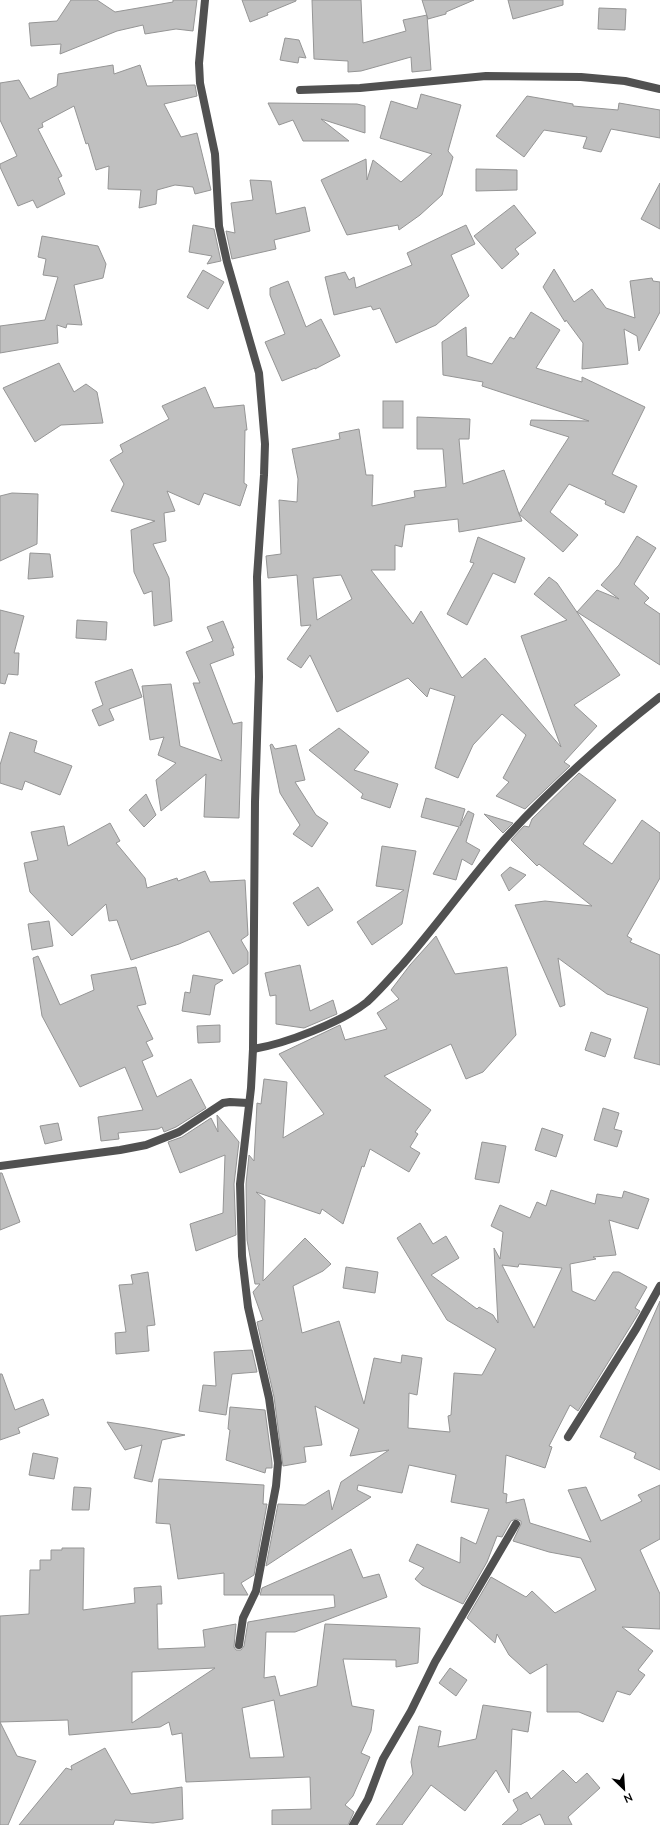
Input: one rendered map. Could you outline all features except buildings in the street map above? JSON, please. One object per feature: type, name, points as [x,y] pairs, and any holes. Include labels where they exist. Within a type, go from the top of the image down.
[{"type":"street","points":[[205,0],[199,63],[200,83],[214,154],[219,226],[227,262],[259,373],[265,444],[257,577],[259,677],[255,802],[253,1049],[240,1184],[242,1256],[248,1307],[269,1398],[278,1463],[276,1486],[256,1591],[244,1618],[239,1645]]},
{"type":"street","points":[[300,90],[360,88],[486,76],[581,77],[624,81],[660,88]]},
{"type":"street","points":[[253,1049],[268,1047],[305,1033],[337,1019],[366,1003],[383,987],[423,942],[505,839],[564,779],[632,719],[660,697]]},
{"type":"street","points":[[0,1166],[120,1150],[146,1145],[179,1132],[223,1103],[230,1102],[248,1104]]},
{"type":"street","points":[[568,1437],[636,1329],[660,1286]]},
{"type":"street","points":[[353,1825],[368,1799],[383,1759],[411,1711],[435,1662],[516,1524]]}]
